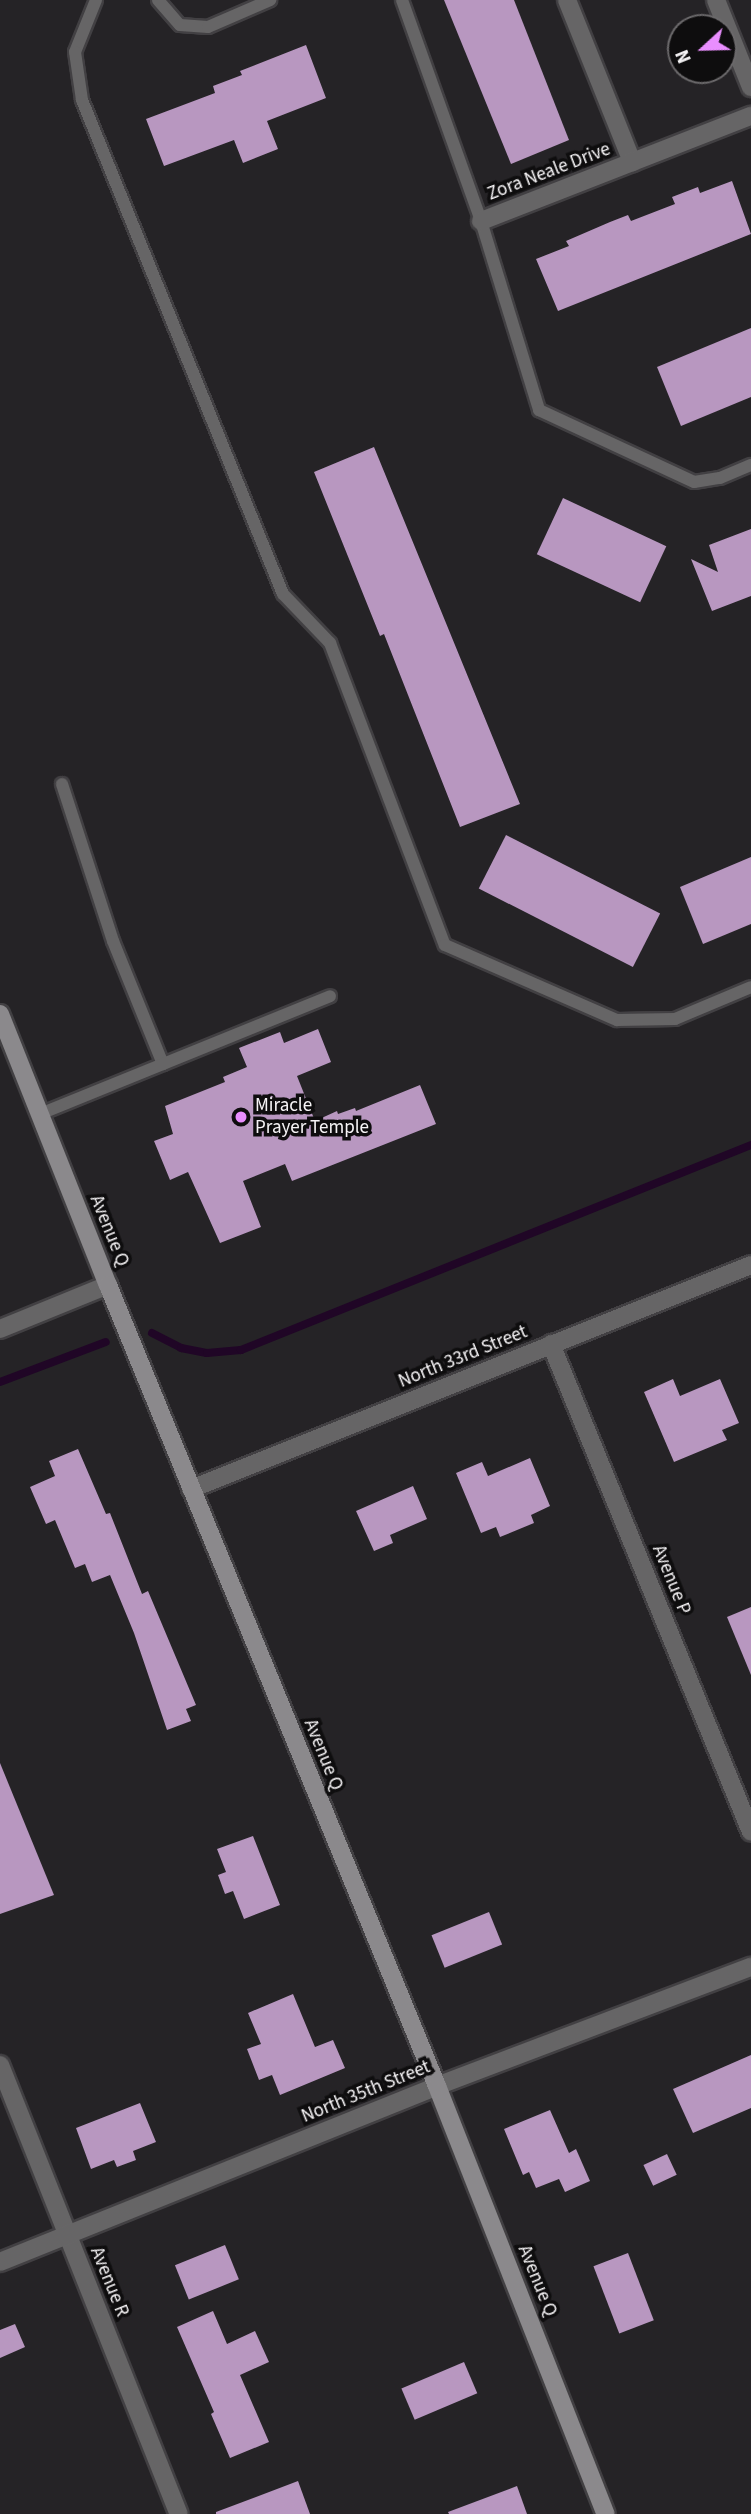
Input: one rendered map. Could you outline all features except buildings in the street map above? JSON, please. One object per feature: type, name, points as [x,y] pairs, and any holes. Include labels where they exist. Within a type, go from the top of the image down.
[{"type":"street","name":"Zora Neale Drive","points":[[567,0],[632,162]]},
{"type":"street","points":[[716,0],[751,87]]},
{"type":"street","name":"Zora Neale Drive","points":[[481,221],[751,116]]},
{"type":"street","name":"Avenue Q","points":[[0,1013],[108,1285],[436,2086],[606,2514]]},
{"type":"street","name":"North 33rd Street","points":[[191,1489],[751,1265]]},
{"type":"street","points":[[0,1329],[108,1285]]},
{"type":"street","name":"Avenue P","points":[[551,1345],[751,1832]]},
{"type":"street","name":"North 35th Street","points":[[0,2262],[436,2086],[751,1967]]},
{"type":"street","name":"Avenue R","points":[[0,2065],[179,2514]]},
{"type":"lane","points":[[96,0],[75,52],[82,100],[283,594],[330,643],[444,945],[617,1020],[675,1019],[751,987]]},
{"type":"lane","points":[[158,0],[180,25],[199,27],[208,27],[245,13],[270,0]]},
{"type":"lane","points":[[402,0],[481,221],[540,410],[694,482],[720,478],[751,465]]},
{"type":"lane","points":[[62,784],[113,941],[163,1064]]},
{"type":"lane","points":[[40,1114],[330,996]]},
{"type":"waterway","points":[[152,1333],[181,1348],[207,1353],[241,1350],[751,1145]]},
{"type":"waterway","points":[[0,1382],[106,1342]]},
{"type":"place","name":"Miracle Prayer Temple","points":[[241,1117]]}]
